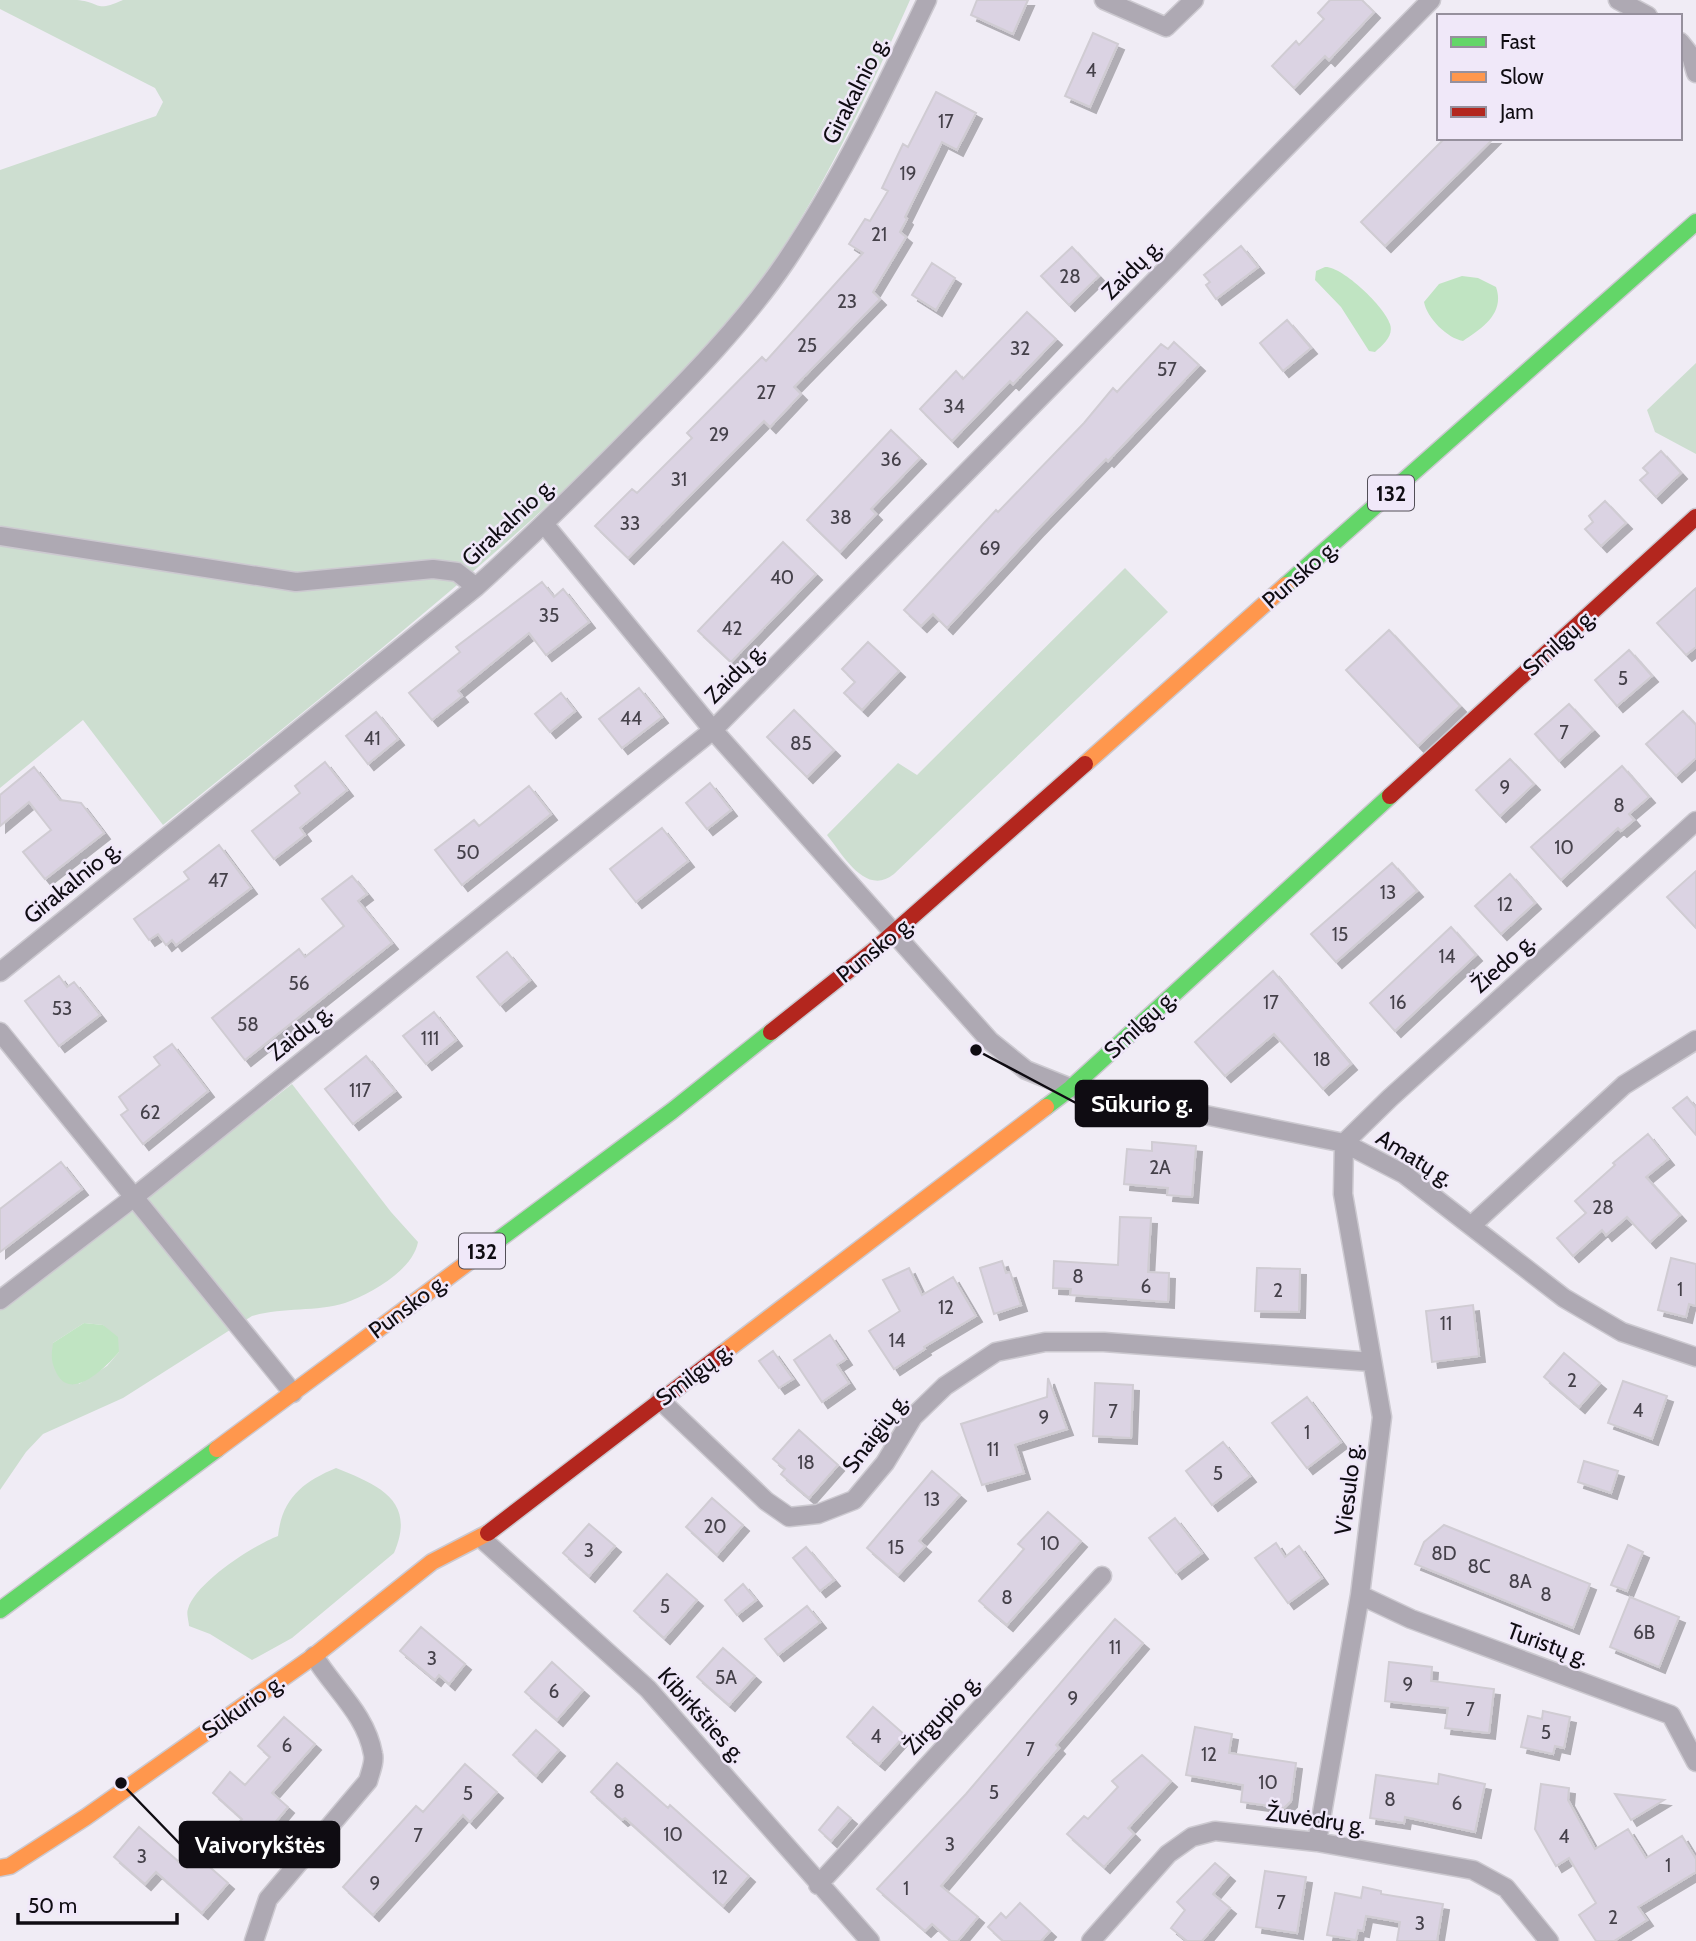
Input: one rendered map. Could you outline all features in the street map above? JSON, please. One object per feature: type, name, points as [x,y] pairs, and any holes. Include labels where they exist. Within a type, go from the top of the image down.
[{"type":"main road","name":"Punsko g.","points":[[0,1610],[672,1111],[895,932],[1696,222]]},
{"type":"main road","name":"Smilgų g.","points":[[481,1538],[1071,1088],[1696,517]]},
{"type":"main road","name":"Sūkurio g.","points":[[0,1868],[10,1866],[86,1817],[314,1656],[432,1562],[481,1538]]},
{"type":"street","name":"Girakalnio g.","points":[[0,972],[476,587],[545,525],[674,395],[744,316],[785,262],[859,143],[927,0]]},
{"type":"street","points":[[1104,0],[1166,27],[1194,0]]},
{"type":"street","name":"Zaidų g.","points":[[0,1300],[134,1198],[713,730],[1431,0]]},
{"type":"street","points":[[1618,0],[1644,14]]},
{"type":"street","points":[[1682,45],[1691,56],[1696,73]]},
{"type":"street","name":"Amatų g.","points":[[545,525],[713,730],[990,1041],[1026,1070],[1071,1088],[1344,1143],[1404,1174],[1564,1297],[1622,1332],[1696,1357]]},
{"type":"street","points":[[0,536],[296,582],[433,569],[457,572],[476,587]]},
{"type":"street","name":"Žiedo g.","points":[[1344,1143],[1390,1098],[1696,821]]},
{"type":"street","points":[[0,1032],[293,1393]]},
{"type":"street","points":[[1472,1225],[1624,1085],[1696,1040]]},
{"type":"street","name":"Viesulo g.","points":[[1317,1842],[1360,1595],[1382,1418],[1343,1194],[1344,1143]]},
{"type":"street","name":"Snaigių g.","points":[[660,1400],[766,1501],[789,1517],[818,1514],[854,1500],[886,1463],[913,1417],[945,1386],[996,1353],[1045,1342],[1104,1342],[1372,1362]]},
{"type":"street","name":"Kibirkšties g.","points":[[481,1538],[648,1689],[870,1941]]},
{"type":"street","name":"Žirgupio g.","points":[[818,1885],[1102,1576]]},
{"type":"street","name":"Turistų g.","points":[[1360,1595],[1411,1619],[1671,1715],[1696,1762]]},
{"type":"street","points":[[254,1941],[268,1899],[368,1780],[374,1756],[357,1711],[332,1685],[314,1656]]},
{"type":"street","name":"Žuvėdrų g.","points":[[1091,1941],[1168,1854],[1192,1837],[1215,1831],[1317,1842],[1473,1870],[1506,1888],[1549,1941]]},
{"type":"shaded area","points":[[0,0],[77,0],[107,6],[123,0],[910,0],[837,154],[796,228],[748,298],[694,361],[597,459],[492,555],[163,825],[83,720],[0,788],[0,170],[156,116],[163,102],[155,88],[0,9]]},
{"type":"shaded area","points":[[1325,267],[1332,268],[1352,280],[1372,298],[1386,317],[1390,332],[1387,340],[1375,352],[1369,351],[1341,307],[1315,280],[1316,271]]},
{"type":"shaded area","points":[[1462,276],[1478,278],[1496,287],[1498,296],[1495,312],[1490,319],[1463,341],[1451,336],[1439,326],[1429,314],[1424,302],[1439,284]]},
{"type":"shaded area","points":[[1696,363],[1696,454],[1655,432],[1647,410]]},
{"type":"shaded area","points":[[1125,568],[1168,612],[894,874],[884,880],[874,880],[856,871],[827,835],[898,763],[917,775]]},
{"type":"shaded area","points":[[292,1084],[391,1212],[418,1242],[400,1271],[367,1294],[334,1306],[275,1311],[252,1316],[123,1398],[43,1434],[26,1452],[0,1490],[0,1310]],"holes":[[[84,1323],[103,1325],[119,1352],[107,1366],[79,1384],[53,1343]]]},
{"type":"shaded area","points":[[84,1323],[103,1325],[118,1337],[119,1352],[89,1379],[80,1383],[63,1382],[52,1359],[53,1343]]},
{"type":"shaded area","points":[[336,1468],[379,1488],[397,1507],[401,1520],[400,1535],[394,1553],[292,1638],[252,1660],[210,1634],[189,1626],[188,1609],[202,1588],[241,1556],[278,1536],[289,1501],[304,1486]]},
{"type":"building","points":[[977,0],[1028,0],[1013,34],[971,15]]},
{"type":"building","points":[[1330,0],[1362,0],[1374,12],[1329,60],[1325,56],[1294,88],[1272,66],[1296,41],[1299,45],[1324,19],[1318,13]]},
{"type":"building","points":[[1093,33],[1118,44],[1090,107],[1065,96]]},
{"type":"building","points":[[936,92],[976,113],[957,150],[942,142],[905,217],[907,219],[900,232],[906,237],[873,292],[880,299],[794,387],[801,394],[770,427],[764,421],[628,558],[595,526],[632,489],[637,493],[692,438],[687,433],[762,357],[766,361],[863,253],[849,244],[865,219],[870,221],[888,191],[882,188],[903,144],[908,147]]},
{"type":"building","points":[[1443,140],[1492,140],[1385,246],[1361,222]]},
{"type":"building","points":[[1241,246],[1258,267],[1216,299],[1206,285],[1210,282],[1204,275]]},
{"type":"building","points":[[1072,247],[1099,276],[1069,305],[1041,276]]},
{"type":"building","points":[[932,263],[955,278],[936,310],[912,295]]},
{"type":"building","points":[[1027,312],[1056,339],[1013,384],[1010,381],[952,441],[920,409],[956,371],[963,379]]},
{"type":"building","points":[[1287,320],[1311,348],[1283,371],[1260,343]]},
{"type":"building","points":[[1174,342],[1199,365],[1108,461],[1106,459],[1037,530],[947,628],[933,614],[921,626],[904,610],[996,510],[998,512],[1084,423],[1113,388],[1117,392],[1161,344],[1168,349]]},
{"type":"building","points":[[891,430],[920,458],[871,509],[876,514],[840,552],[807,520]]},
{"type":"building","points":[[1661,451],[1681,473],[1656,497],[1640,480],[1648,473],[1643,468]]},
{"type":"building","points":[[1605,501],[1626,523],[1601,546],[1585,529],[1593,522],[1589,516]]},
{"type":"building","points":[[783,542],[816,574],[731,662],[698,631]]},
{"type":"building","points":[[542,582],[554,597],[563,589],[589,622],[546,655],[529,633],[458,691],[462,696],[432,720],[409,693],[460,652],[456,647]]},
{"type":"building","points":[[1696,588],[1696,647],[1686,655],[1657,623]]},
{"type":"building","points":[[1389,630],[1460,706],[1418,746],[1346,670]]},
{"type":"building","points":[[868,642],[899,671],[862,710],[844,693],[855,682],[842,669]]},
{"type":"building","points":[[1629,650],[1652,676],[1617,706],[1595,680]]},
{"type":"building","points":[[639,688],[662,717],[622,748],[599,719]]},
{"type":"building","points":[[561,693],[575,711],[550,732],[535,714]]},
{"type":"building","points":[[1569,704],[1593,730],[1559,761],[1535,734]]},
{"type":"building","points":[[794,710],[834,750],[807,777],[767,737]]},
{"type":"building","points":[[1683,711],[1696,725],[1696,758],[1676,776],[1646,744]]},
{"type":"building","points":[[376,712],[398,739],[368,764],[346,736]]},
{"type":"building","points":[[1510,759],[1534,784],[1500,816],[1476,790]]},
{"type":"building","points":[[325,762],[347,790],[300,828],[305,835],[274,859],[252,831],[300,793],[295,786]]},
{"type":"building","points":[[1622,766],[1649,797],[1629,814],[1634,820],[1621,831],[1618,828],[1561,880],[1531,847]]},
{"type":"building","points":[[34,767],[60,800],[81,803],[104,833],[45,879],[23,852],[51,830],[29,802],[0,826],[0,795]]},
{"type":"building","points":[[710,783],[731,810],[707,829],[686,803]]},
{"type":"building","points":[[529,786],[551,814],[462,885],[435,850],[474,820],[479,826]]},
{"type":"building","points":[[662,828],[688,861],[636,902],[610,869]]},
{"type":"building","points":[[219,845],[251,888],[176,945],[172,940],[166,945],[158,934],[149,940],[134,919],[189,879],[184,872]]},
{"type":"building","points":[[1392,863],[1417,891],[1336,962],[1311,934]]},
{"type":"building","points":[[1696,871],[1696,928],[1667,897]]},
{"type":"building","points":[[1510,874],[1535,903],[1501,934],[1475,906]]},
{"type":"building","points":[[352,876],[367,894],[358,901],[392,943],[245,1060],[212,1018],[299,949],[305,957],[344,926],[322,899]]},
{"type":"building","points":[[1451,927],[1476,955],[1395,1031],[1370,1003]]},
{"type":"building","points":[[507,952],[530,980],[500,1005],[477,977]]},
{"type":"building","points":[[1273,971],[1351,1064],[1323,1089],[1274,1034],[1225,1076],[1195,1042]]},
{"type":"building","points":[[59,976],[67,987],[74,982],[100,1015],[59,1046],[25,1001]]},
{"type":"building","points":[[434,1012],[456,1040],[426,1064],[403,1036]]},
{"type":"building","points":[[172,1044],[208,1091],[143,1144],[121,1115],[128,1110],[119,1097],[160,1065],[154,1057]]},
{"type":"building","points":[[366,1056],[395,1091],[353,1124],[325,1089]]},
{"type":"building","points":[[1687,1097],[1696,1108],[1696,1135],[1673,1108]]},
{"type":"building","points":[[1648,1134],[1668,1159],[1646,1177],[1680,1215],[1650,1242],[1627,1217],[1606,1235],[1602,1230],[1573,1256],[1557,1238],[1586,1213],[1575,1201],[1615,1165],[1613,1163]]},
{"type":"building","points":[[1152,1142],[1196,1146],[1192,1197],[1167,1195],[1168,1188],[1124,1184],[1127,1149],[1152,1151]]},
{"type":"building","points":[[61,1162],[82,1189],[0,1252],[0,1209]]},
{"type":"building","points":[[1120,1217],[1151,1218],[1148,1272],[1169,1273],[1168,1302],[1070,1295],[1071,1289],[1053,1288],[1054,1261],[1118,1265]]},
{"type":"building","points":[[1671,1258],[1696,1264],[1696,1306],[1689,1304],[1686,1317],[1658,1310]]},
{"type":"building","points":[[1002,1261],[1006,1273],[1010,1272],[1021,1305],[994,1314],[980,1268]]},
{"type":"building","points":[[909,1268],[922,1295],[953,1277],[976,1316],[924,1347],[925,1349],[894,1369],[869,1331],[900,1311],[883,1280]]},
{"type":"building","points":[[1257,1268],[1300,1269],[1299,1312],[1255,1311]]},
{"type":"building","points":[[1473,1305],[1479,1356],[1432,1362],[1426,1311]]},
{"type":"building","points":[[830,1335],[846,1359],[837,1365],[849,1383],[822,1402],[794,1360]]},
{"type":"building","points":[[773,1351],[793,1379],[779,1388],[759,1361]]},
{"type":"building","points":[[1564,1353],[1600,1383],[1579,1407],[1544,1377]]},
{"type":"building","points":[[1048,1378],[1067,1429],[1015,1445],[1024,1473],[982,1485],[961,1424],[1047,1397]]},
{"type":"building","points":[[1623,1381],[1667,1396],[1652,1439],[1608,1423]]},
{"type":"building","points":[[1095,1383],[1133,1385],[1131,1438],[1093,1436]]},
{"type":"building","points":[[1307,1397],[1341,1442],[1307,1468],[1272,1423]]},
{"type":"building","points":[[799,1430],[838,1465],[809,1498],[781,1474],[785,1469],[773,1459]]},
{"type":"building","points":[[1223,1442],[1250,1476],[1212,1505],[1186,1471]]},
{"type":"building","points":[[1584,1461],[1618,1471],[1611,1493],[1578,1482]]},
{"type":"building","points":[[932,1471],[960,1495],[919,1541],[925,1546],[898,1575],[867,1548]]},
{"type":"building","points":[[712,1498],[743,1525],[717,1555],[686,1527]]},
{"type":"building","points":[[1048,1512],[1081,1541],[1007,1625],[979,1601],[1024,1549],[1018,1544]]},
{"type":"building","points":[[1175,1518],[1202,1553],[1176,1573],[1149,1538]]},
{"type":"building","points":[[589,1524],[615,1546],[589,1576],[563,1553]]},
{"type":"building","points":[[1444,1525],[1590,1584],[1573,1628],[1415,1564],[1424,1542]]},
{"type":"building","points":[[1276,1543],[1285,1557],[1299,1546],[1322,1578],[1288,1603],[1255,1558]]},
{"type":"building","points":[[1628,1545],[1643,1552],[1627,1591],[1611,1585]]},
{"type":"building","points":[[806,1547],[834,1580],[820,1591],[793,1558]]},
{"type":"building","points":[[667,1574],[697,1600],[664,1638],[634,1611]]},
{"type":"building","points":[[743,1584],[756,1600],[737,1615],[725,1600]]},
{"type":"building","points":[[1630,1597],[1679,1617],[1659,1667],[1610,1647]]},
{"type":"building","points":[[807,1606],[820,1622],[778,1655],[765,1639]]},
{"type":"building","points":[[1115,1619],[1143,1643],[1056,1745],[1059,1748],[941,1886],[978,1917],[958,1941],[951,1941],[932,1924],[925,1931],[877,1889],[966,1794]]},
{"type":"building","points":[[421,1627],[465,1664],[449,1684],[439,1675],[435,1680],[400,1651]]},
{"type":"building","points":[[723,1648],[755,1676],[729,1705],[697,1677]]},
{"type":"building","points":[[552,1662],[583,1690],[557,1720],[525,1692]]},
{"type":"building","points":[[1389,1662],[1432,1667],[1431,1681],[1494,1689],[1489,1733],[1445,1728],[1448,1708],[1385,1701]]},
{"type":"building","points":[[873,1707],[905,1735],[879,1764],[847,1737]]},
{"type":"building","points":[[1543,1711],[1570,1717],[1564,1748],[1555,1746],[1553,1754],[1521,1747],[1528,1716],[1542,1719]]},
{"type":"building","points":[[284,1717],[315,1744],[272,1793],[288,1807],[258,1843],[237,1825],[242,1819],[213,1793],[230,1772],[245,1785],[270,1757],[258,1746]]},
{"type":"building","points":[[1195,1727],[1232,1734],[1229,1753],[1296,1763],[1291,1801],[1284,1808],[1241,1802],[1243,1785],[1186,1775]]},
{"type":"building","points":[[536,1730],[559,1750],[536,1776],[513,1755]]},
{"type":"building","points":[[1142,1755],[1171,1781],[1128,1828],[1134,1834],[1104,1867],[1067,1834],[1084,1816],[1088,1819],[1118,1787],[1112,1781]]},
{"type":"building","points":[[617,1763],[668,1808],[670,1805],[749,1876],[723,1906],[625,1818],[622,1820],[591,1792]]},
{"type":"building","points":[[465,1764],[497,1792],[470,1822],[463,1815],[373,1915],[343,1887],[416,1806],[423,1812]]},
{"type":"building","points":[[1439,1774],[1485,1784],[1475,1832],[1405,1817],[1404,1823],[1370,1818],[1376,1775],[1438,1784]]},
{"type":"building","points":[[1541,1784],[1569,1788],[1568,1800],[1595,1849],[1628,1829],[1646,1858],[1682,1836],[1696,1859],[1696,1872],[1638,1907],[1647,1920],[1614,1941],[1596,1941],[1579,1915],[1596,1903],[1569,1858],[1556,1866],[1535,1829]]},
{"type":"building","points":[[1615,1794],[1664,1800],[1631,1820]]},
{"type":"building","points":[[838,1807],[851,1818],[831,1841],[819,1830]]},
{"type":"building","points":[[139,1827],[186,1868],[197,1856],[228,1883],[202,1913],[156,1872],[145,1884],[114,1857]]},
{"type":"building","points":[[1215,1863],[1229,1875],[1213,1894],[1230,1908],[1202,1941],[1187,1941],[1171,1928],[1185,1910],[1177,1902]]},
{"type":"building","points":[[1265,1871],[1306,1877],[1297,1933],[1256,1927]]},
{"type":"building","points":[[1363,1887],[1381,1891],[1381,1894],[1443,1904],[1437,1941],[1397,1941],[1400,1922],[1366,1916],[1363,1931],[1358,1930],[1356,1940],[1327,1935],[1335,1893],[1361,1898]]},
{"type":"building","points":[[1020,1903],[1050,1931],[1041,1941],[1003,1941],[988,1927],[1001,1913],[1006,1918]]},
{"type":"traffic: fast","points":[[1286,585],[1696,222]]},
{"type":"traffic: fast","points":[[1046,1107],[1071,1088],[1390,796]]},
{"type":"traffic: fast","points":[[482,1252],[672,1111],[771,1032]]},
{"type":"traffic: fast","points":[[0,1610],[217,1449]]},
{"type":"traffic: slow","points":[[1085,764],[1286,585]]},
{"type":"traffic: slow","points":[[723,1353],[1046,1107]]},
{"type":"traffic: slow","points":[[217,1449],[482,1252]]},
{"type":"traffic: slow","points":[[0,1868],[10,1866],[86,1817],[314,1656],[432,1562],[488,1533]]},
{"type":"traffic: jam","points":[[1390,796],[1696,517]]},
{"type":"traffic: jam","points":[[771,1032],[873,951],[1085,764]]},
{"type":"traffic: jam","points":[[488,1533],[723,1353]]},
{"type":"place","name":"Sūkurio g.","points":[[976,1050]]},
{"type":"place","name":"Vaivorykštės","points":[[121,1783]]}]
